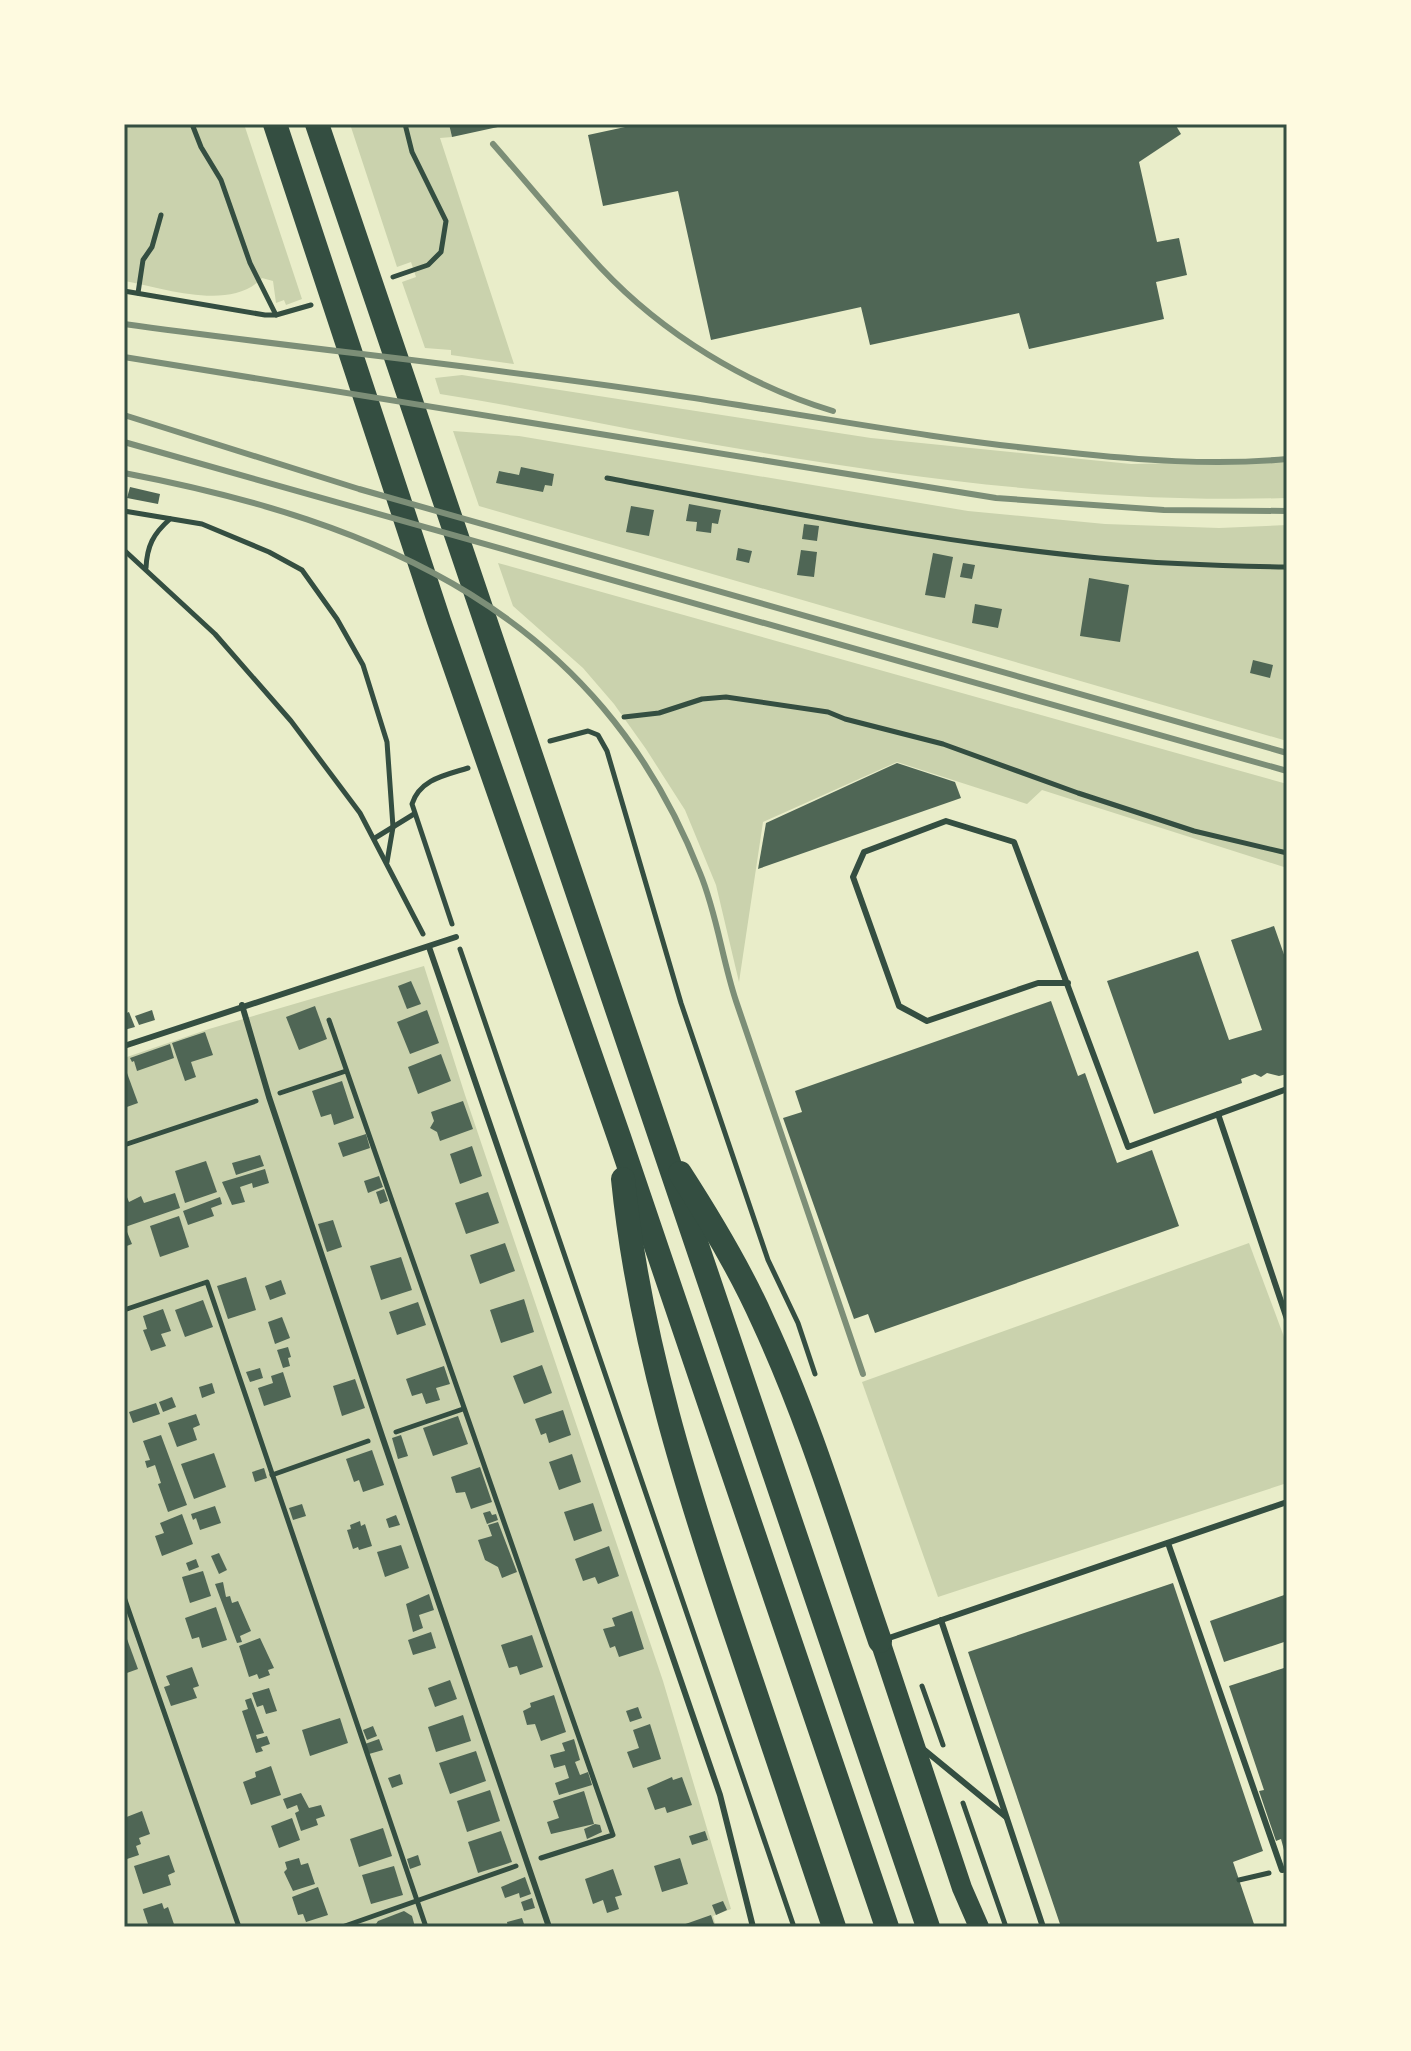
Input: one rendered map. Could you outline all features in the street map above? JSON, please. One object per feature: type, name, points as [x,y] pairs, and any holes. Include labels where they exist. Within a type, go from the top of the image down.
[{"type":"highway","points":[[275,124],[439,621],[619,1137],[887,1927]]},
{"type":"highway","points":[[317,124],[928,1927]]},
{"type":"highway","points":[[619,1137],[629,1239],[656,1369],[705,1542],[834,1927]]},
{"type":"highway","points":[[659,1140],[721,1237],[763,1321],[801,1412],[880,1641]]},
{"type":"main road","points":[[880,1641],[962,1888],[979,1927]]},
{"type":"lane","points":[[1068,983],[1038,983],[927,1021],[899,1006],[853,877],[864,852],[946,821],[1014,842],[1068,983],[1128,1147],[1287,1089]]},
{"type":"lane","points":[[124,1046],[456,937]]},
{"type":"lane","points":[[429,947],[720,1795],[753,1927]]},
{"type":"lane","points":[[242,1005],[269,1097],[549,1927]]},
{"type":"lane","points":[[1218,1114],[1287,1319]]},
{"type":"lane","points":[[880,1641],[1287,1502]]},
{"type":"lane","points":[[1168,1543],[1284,1870]]},
{"type":"lane","points":[[941,1620],[1043,1927]]},
{"type":"lane","points":[[913,1740],[1006,1817]]},
{"type":"path","points":[[192,124],[201,147],[221,180],[250,263],[276,315]]},
{"type":"path","points":[[405,124],[412,152],[446,221],[441,252],[428,265],[414,270]]},
{"type":"path","points":[[138,293],[143,260],[152,247],[161,215]]},
{"type":"path","points":[[124,291],[276,315],[289,312]]},
{"type":"path","points":[[607,478],[863,526],[1047,552],[1197,565],[1287,567]]},
{"type":"path","points":[[124,511],[202,524],[269,552],[302,570],[329,607],[363,665],[387,742],[393,827],[387,863]]},
{"type":"path","points":[[146,570],[147,551],[155,533],[171,518]]},
{"type":"path","points":[[124,550],[215,634],[291,721],[360,813],[429,947]]},
{"type":"path","points":[[624,717],[659,713],[702,699],[726,697],[828,712],[943,744],[1194,831],[1287,853]]},
{"type":"path","points":[[576,733],[588,731],[598,735],[602,741],[686,1018],[768,1260],[798,1323],[818,1382]]},
{"type":"path","points":[[438,778],[424,784],[415,794],[412,804],[414,814],[794,1927]]},
{"type":"path","points":[[375,838],[414,814]]},
{"type":"path","points":[[329,1020],[613,1835],[342,1927]]},
{"type":"path","points":[[124,1145],[346,1071]]},
{"type":"path","points":[[124,1310],[207,1282],[426,1927]]},
{"type":"path","points":[[124,1597],[239,1927]]},
{"type":"path","points":[[918,1676],[1006,1927]]},
{"type":"path","points":[[1239,1880],[1284,1870]]},
{"type":"green space","points":[[124,124],[244,124],[302,299],[286,305],[284,300],[276,303],[273,281],[262,278],[249,288],[215,296],[124,281]]},
{"type":"green space","points":[[350,124],[449,124],[452,137],[440,138],[514,364],[451,355],[451,350],[425,348],[402,282],[416,277],[411,262],[397,267]]},
{"type":"green space","points":[[462,375],[871,438],[1131,464],[1287,461],[1287,498],[1209,499],[1053,491],[821,462],[440,394],[435,378]]},
{"type":"green space","points":[[453,431],[519,436],[968,511],[1105,524],[1219,528],[1287,525],[1287,741],[479,506]]},
{"type":"green space","points":[[498,563],[1287,784],[1287,868],[1042,790],[1027,804],[897,762],[763,822],[739,982],[716,885],[685,810],[614,704],[583,668],[513,606]]},
{"type":"green space","points":[[424,966],[663,1681],[731,1909],[713,1916],[716,1927],[124,1927],[124,1058],[209,1029]]},
{"type":"green space","points":[[1249,1243],[1287,1345],[1287,1483],[938,1597],[862,1382]]},
{"type":"building","points":[[449,124],[507,124],[507,125],[452,137]]},
{"type":"building","points":[[639,124],[1175,124],[1181,134],[1139,162],[1157,242],[1179,238],[1187,275],[1156,282],[1164,319],[1029,349],[1019,313],[870,345],[861,307],[711,340],[678,191],[603,206],[588,135]]},
{"type":"building","points":[[521,467],[554,474],[552,486],[545,485],[543,492],[496,483],[499,471],[519,475]]},
{"type":"building","points":[[130,487],[160,494],[158,504],[127,498]]},
{"type":"building","points":[[689,504],[721,510],[718,524],[712,523],[711,533],[696,531],[697,522],[686,521]]},
{"type":"building","points":[[631,506],[654,510],[649,536],[626,532]]},
{"type":"building","points":[[804,524],[819,526],[817,541],[802,539]]},
{"type":"building","points":[[738,548],[752,551],[749,563],[736,560]]},
{"type":"building","points":[[801,550],[817,552],[814,577],[797,575]]},
{"type":"building","points":[[933,553],[953,557],[945,598],[925,595]]},
{"type":"building","points":[[963,563],[975,565],[972,579],[960,577]]},
{"type":"building","points":[[1089,578],[1129,585],[1120,642],[1080,636]]},
{"type":"building","points":[[975,604],[1002,609],[998,628],[972,623]]},
{"type":"building","points":[[1253,660],[1273,665],[1270,678],[1250,673]]},
{"type":"building","points":[[897,763],[955,782],[961,798],[758,869],[766,823]]},
{"type":"building","points":[[1274,926],[1287,963],[1287,1074],[1267,1073],[1261,1077],[1255,1074],[1241,1079],[1242,1083],[1154,1114],[1107,981],[1198,951],[1229,1040],[1262,1030],[1231,940]]},
{"type":"building","points":[[411,981],[421,1004],[407,1009],[398,986]]},
{"type":"building","points":[[1051,1001],[1078,1076],[1085,1073],[1117,1163],[1152,1150],[1179,1226],[875,1333],[868,1314],[854,1319],[783,1118],[802,1112],[795,1091]]},
{"type":"building","points":[[315,1006],[327,1039],[299,1050],[286,1017]]},
{"type":"building","points":[[152,1010],[155,1020],[139,1025],[135,1016]]},
{"type":"building","points":[[427,1010],[439,1043],[410,1054],[397,1022]]},
{"type":"building","points":[[129,1012],[135,1027],[124,1030],[124,1014]]},
{"type":"building","points":[[205,1032],[213,1055],[191,1062],[196,1077],[185,1081],[172,1043]]},
{"type":"building","points":[[170,1044],[174,1058],[137,1071],[130,1058]]},
{"type":"building","points":[[441,1054],[451,1081],[418,1094],[408,1067]]},
{"type":"building","points":[[127,1073],[138,1103],[124,1108],[124,1074]]},
{"type":"building","points":[[342,1081],[354,1118],[334,1125],[331,1114],[321,1117],[312,1091]]},
{"type":"building","points":[[463,1101],[473,1129],[440,1141],[437,1132],[430,1128],[434,1121],[431,1112]]},
{"type":"building","points":[[366,1134],[370,1148],[343,1157],[338,1143]]},
{"type":"building","points":[[472,1146],[482,1176],[460,1184],[450,1154]]},
{"type":"building","points":[[260,1155],[264,1166],[236,1175],[232,1163]]},
{"type":"building","points":[[206,1161],[217,1192],[185,1203],[175,1171]]},
{"type":"building","points":[[265,1169],[269,1183],[253,1188],[252,1183],[240,1187],[245,1202],[232,1205],[222,1182]]},
{"type":"building","points":[[379,1176],[383,1187],[368,1193],[364,1181]]},
{"type":"building","points":[[384,1189],[388,1201],[380,1204],[376,1192]]},
{"type":"building","points":[[124,1190],[129,1202],[141,1196],[144,1203],[175,1193],[180,1208],[125,1227],[132,1244],[124,1247]]},
{"type":"building","points":[[488,1192],[499,1223],[466,1234],[455,1203]]},
{"type":"building","points":[[220,1197],[222,1204],[211,1208],[214,1216],[188,1225],[183,1211]]},
{"type":"building","points":[[179,1216],[189,1247],[160,1257],[150,1226]]},
{"type":"building","points":[[333,1220],[342,1247],[327,1252],[318,1224]]},
{"type":"building","points":[[505,1243],[515,1271],[480,1284],[470,1255]]},
{"type":"building","points":[[401,1257],[412,1290],[381,1300],[370,1266]]},
{"type":"building","points":[[246,1277],[256,1310],[228,1319],[217,1286]]},
{"type":"building","points":[[281,1280],[286,1294],[270,1300],[265,1286]]},
{"type":"building","points":[[524,1299],[534,1332],[501,1343],[490,1310]]},
{"type":"building","points":[[203,1300],[213,1327],[185,1337],[175,1310]]},
{"type":"building","points":[[418,1302],[426,1325],[397,1335],[389,1312]]},
{"type":"building","points":[[163,1309],[171,1331],[161,1334],[166,1346],[151,1351],[143,1330],[147,1329],[143,1316]]},
{"type":"building","points":[[282,1317],[290,1338],[275,1344],[268,1322]]},
{"type":"building","points":[[288,1347],[290,1366],[283,1368],[277,1350]]},
{"type":"building","points":[[542,1365],[552,1393],[524,1404],[513,1376]]},
{"type":"building","points":[[444,1366],[450,1384],[436,1388],[440,1400],[426,1404],[422,1393],[412,1396],[406,1379]]},
{"type":"building","points":[[260,1368],[263,1378],[250,1382],[246,1372]]},
{"type":"building","points":[[283,1372],[291,1397],[264,1406],[258,1388],[273,1383],[271,1376]]},
{"type":"building","points":[[355,1379],[365,1408],[342,1416],[333,1386]]},
{"type":"building","points":[[212,1383],[215,1393],[202,1398],[199,1387]]},
{"type":"building","points":[[172,1397],[176,1407],[163,1412],[159,1402]]},
{"type":"building","points":[[156,1403],[160,1414],[133,1423],[129,1412]]},
{"type":"building","points":[[563,1410],[571,1435],[549,1443],[546,1433],[541,1435],[535,1419]]},
{"type":"building","points":[[196,1414],[200,1425],[193,1428],[197,1440],[177,1447],[168,1423]]},
{"type":"building","points":[[458,1416],[468,1444],[433,1456],[423,1428]]},
{"type":"building","points":[[161,1435],[187,1505],[168,1512],[155,1465],[147,1468],[145,1461],[150,1460],[143,1441]]},
{"type":"building","points":[[401,1435],[408,1456],[398,1459],[392,1438]]},
{"type":"building","points":[[372,1450],[384,1485],[363,1492],[359,1480],[354,1482],[346,1459]]},
{"type":"building","points":[[214,1453],[226,1487],[194,1499],[181,1464]]},
{"type":"building","points":[[572,1454],[581,1482],[559,1490],[549,1462]]},
{"type":"building","points":[[480,1467],[492,1502],[471,1509],[465,1492],[456,1493],[451,1477]]},
{"type":"building","points":[[264,1468],[267,1478],[255,1482],[252,1472]]},
{"type":"building","points":[[593,1503],[602,1531],[574,1541],[564,1512]]},
{"type":"building","points":[[302,1504],[306,1516],[293,1520],[289,1508]]},
{"type":"building","points":[[215,1506],[221,1523],[200,1530],[191,1514]]},
{"type":"building","points":[[490,1511],[492,1515],[496,1514],[498,1520],[487,1524],[483,1513]]},
{"type":"building","points":[[182,1514],[193,1544],[162,1556],[155,1536],[164,1533],[160,1523]]},
{"type":"building","points":[[396,1515],[400,1525],[389,1528],[386,1519]]},
{"type":"building","points":[[360,1521],[361,1526],[365,1524],[372,1546],[359,1550],[358,1547],[353,1549],[347,1530],[351,1529],[350,1525]]},
{"type":"building","points":[[498,1522],[517,1572],[502,1578],[498,1567],[485,1560],[478,1540],[492,1536],[488,1525]]},
{"type":"building","points":[[401,1545],[409,1568],[385,1577],[377,1552]]},
{"type":"building","points":[[609,1546],[619,1576],[598,1584],[595,1577],[583,1581],[575,1559]]},
{"type":"building","points":[[219,1553],[227,1570],[219,1574],[211,1556]]},
{"type":"building","points":[[196,1559],[199,1567],[189,1571],[186,1563]]},
{"type":"building","points":[[203,1571],[211,1596],[190,1603],[182,1577]]},
{"type":"building","points":[[223,1582],[226,1597],[230,1596],[232,1603],[238,1601],[251,1631],[240,1636],[242,1642],[237,1643],[215,1584]]},
{"type":"building","points":[[1173,1583],[1263,1851],[1233,1862],[1255,1927],[1061,1927],[968,1652]]},
{"type":"building","points":[[429,1594],[434,1610],[419,1615],[423,1628],[413,1632],[406,1604]]},
{"type":"building","points":[[1287,1594],[1287,1641],[1224,1662],[1210,1621]]},
{"type":"building","points":[[216,1607],[227,1640],[202,1648],[199,1637],[192,1639],[185,1618]]},
{"type":"building","points":[[632,1611],[644,1649],[619,1657],[615,1646],[610,1648],[603,1629],[615,1626],[612,1618]]},
{"type":"building","points":[[431,1632],[436,1648],[413,1655],[408,1640]]},
{"type":"building","points":[[532,1635],[543,1667],[520,1675],[517,1666],[509,1668],[501,1645]]},
{"type":"building","points":[[260,1638],[274,1668],[268,1670],[270,1675],[259,1679],[257,1674],[249,1677],[239,1646]]},
{"type":"building","points":[[127,1639],[138,1669],[124,1674],[124,1640]]},
{"type":"building","points":[[192,1667],[199,1686],[193,1688],[197,1698],[171,1706],[164,1687],[170,1685],[166,1676]]},
{"type":"building","points":[[1287,1667],[1287,1849],[1284,1850],[1281,1839],[1276,1841],[1259,1791],[1264,1790],[1229,1686]]},
{"type":"building","points":[[450,1680],[457,1699],[435,1707],[428,1688]]},
{"type":"building","points":[[269,1688],[277,1711],[266,1714],[263,1705],[257,1707],[252,1693]]},
{"type":"building","points":[[554,1695],[566,1732],[541,1741],[535,1724],[527,1725],[523,1711],[531,1707],[530,1703]]},
{"type":"building","points":[[251,1698],[264,1733],[256,1735],[257,1739],[267,1736],[270,1744],[256,1753],[242,1711],[248,1709],[245,1700]]},
{"type":"building","points":[[638,1707],[642,1718],[630,1722],[626,1711]]},
{"type":"building","points":[[463,1715],[471,1741],[436,1752],[428,1727]]},
{"type":"building","points":[[340,1718],[348,1743],[310,1756],[302,1730]]},
{"type":"building","points":[[650,1724],[661,1759],[633,1768],[627,1752],[639,1748],[633,1730]]},
{"type":"building","points":[[373,1726],[377,1736],[367,1740],[363,1730]]},
{"type":"building","points":[[379,1739],[383,1750],[369,1754],[365,1744]]},
{"type":"building","points":[[574,1739],[580,1760],[575,1762],[580,1775],[588,1772],[592,1785],[559,1795],[555,1783],[569,1778],[565,1765],[554,1768],[550,1755],[565,1751],[562,1743]]},
{"type":"building","points":[[476,1751],[486,1781],[450,1794],[439,1763]]},
{"type":"building","points":[[271,1766],[281,1795],[251,1805],[243,1782],[256,1777],[255,1772]]},
{"type":"building","points":[[400,1774],[403,1784],[392,1788],[388,1778]]},
{"type":"building","points":[[672,1777],[673,1780],[682,1777],[692,1805],[667,1813],[665,1807],[655,1810],[647,1788]]},
{"type":"building","points":[[490,1790],[500,1821],[467,1832],[457,1801]]},
{"type":"building","points":[[584,1791],[594,1824],[551,1834],[547,1822],[559,1818],[553,1801]]},
{"type":"building","points":[[301,1793],[309,1808],[321,1805],[325,1816],[316,1819],[318,1825],[301,1831],[295,1813],[299,1811],[297,1805],[287,1809],[283,1799]]},
{"type":"building","points":[[142,1811],[150,1834],[139,1838],[141,1844],[136,1846],[139,1855],[127,1859],[124,1818]]},
{"type":"building","points":[[292,1818],[300,1840],[279,1848],[271,1826]]},
{"type":"building","points":[[600,1825],[602,1832],[587,1839],[584,1829]]},
{"type":"building","points":[[383,1828],[392,1856],[359,1867],[350,1839]]},
{"type":"building","points":[[501,1831],[512,1862],[478,1873],[468,1842]]},
{"type":"building","points":[[705,1831],[708,1840],[692,1845],[689,1836]]},
{"type":"building","points":[[169,1855],[175,1872],[168,1875],[171,1885],[143,1894],[134,1866]]},
{"type":"building","points":[[418,1855],[421,1865],[410,1869],[407,1859]]},
{"type":"building","points":[[299,1858],[301,1865],[308,1863],[315,1884],[293,1891],[284,1872],[287,1869],[285,1862]]},
{"type":"building","points":[[680,1858],[688,1884],[662,1892],[654,1866]]},
{"type":"building","points":[[394,1866],[403,1895],[371,1904],[362,1875]]},
{"type":"building","points":[[613,1869],[622,1895],[615,1897],[619,1909],[607,1913],[603,1900],[593,1904],[585,1879]]},
{"type":"building","points":[[525,1877],[531,1894],[520,1898],[519,1893],[505,1898],[501,1887]]},
{"type":"building","points":[[318,1887],[328,1915],[306,1922],[303,1914],[298,1915],[292,1897]]},
{"type":"building","points":[[532,1898],[535,1908],[524,1911],[521,1902]]},
{"type":"building","points":[[723,1901],[727,1910],[716,1915],[712,1905]]},
{"type":"building","points":[[162,1903],[164,1909],[168,1907],[175,1927],[149,1927],[143,1909]]},
{"type":"building","points":[[404,1911],[412,1916],[415,1927],[374,1927],[378,1921]]},
{"type":"building","points":[[711,1915],[715,1927],[677,1927]]},
{"type":"building","points":[[522,1918],[525,1927],[508,1927],[507,1922]]},
{"type":"railway","points":[[493,144],[601,268],[651,315],[738,372],[833,411]]},
{"type":"railway","points":[[124,324],[617,387],[1017,447],[1176,461],[1287,459]]},
{"type":"railway","points":[[124,357],[996,498],[1164,510],[1287,511]]},
{"type":"railway","points":[[124,415],[359,489],[1287,753]]},
{"type":"railway","points":[[124,442],[1287,771]]},
{"type":"railway","points":[[124,473],[218,494],[308,520],[392,553],[470,594],[540,645],[603,708],[656,783],[700,873],[736,1001],[863,1374]]}]
